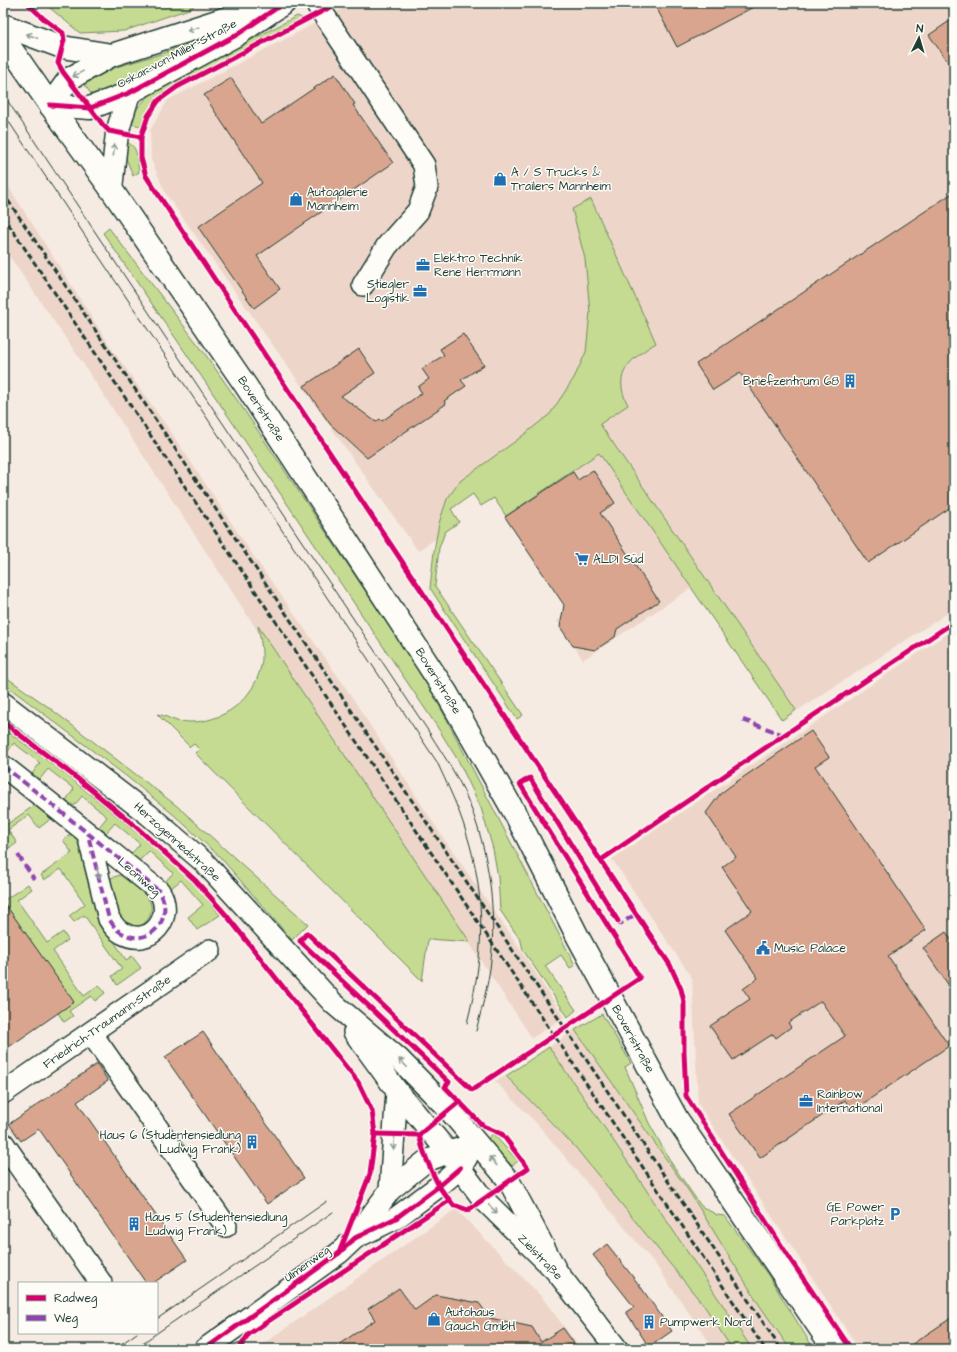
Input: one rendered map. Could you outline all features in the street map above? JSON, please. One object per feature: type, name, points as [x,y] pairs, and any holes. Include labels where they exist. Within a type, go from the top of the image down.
[{"type":"main road","name":"Oskar-von-Miller-Straße","points":[[50,105],[69,79],[112,55],[230,17],[283,3]]},
{"type":"main road","name":"Oskar-von-Miller-Straße","points":[[50,105],[90,108],[129,93],[238,34],[283,3]]},
{"type":"main road","points":[[3,25],[62,47],[112,55]]},
{"type":"main road","name":"Boveristraße","points":[[3,37],[111,189],[246,386],[446,692],[513,812],[584,950],[677,1119],[834,1349]]},
{"type":"main road","points":[[111,189],[116,132],[129,93]]},
{"type":"street","points":[[316,3],[424,164],[428,186],[418,211],[387,246],[363,285]]},
{"type":"street","name":"Herzogenriedstraße","points":[[3,703],[150,815],[205,864],[333,1003],[397,1091],[454,1160]]},
{"type":"street","name":"Leoniweg","points":[[3,766],[70,818],[88,835],[159,891],[163,898],[165,912],[163,919],[156,930],[140,937],[122,934],[115,928],[109,919],[88,835]]},
{"type":"street","name":"Friedrich-Traumann-Straße","points":[[3,1093],[210,950]]},
{"type":"street","name":"Herzogenriedstraße","points":[[333,1003],[399,1059],[449,1110],[477,1142],[509,1181],[558,1272]]},
{"type":"street","points":[[91,1033],[226,1226]]},
{"type":"street","points":[[390,1190],[397,1091]]},
{"type":"street","name":"Ulmenweg","points":[[355,1238],[396,1218],[439,1186],[454,1160],[477,1142]]},
{"type":"street","points":[[3,1143],[100,1282]]},
{"type":"street","name":"Ulmenweg","points":[[205,1349],[339,1253],[355,1238],[390,1190],[426,1160],[454,1160]]},
{"type":"street","name":"Zielstraße","points":[[454,1160],[483,1199],[558,1272],[617,1349]]},
{"type":"shaded area","points":[[354,3],[954,3],[954,609],[783,720],[694,586],[583,660],[557,621],[569,612],[494,499],[481,506],[473,494],[451,509],[460,522],[418,551],[166,194],[151,160],[150,130],[168,100]]},
{"type":"shaded area","points":[[3,178],[112,349],[171,432],[255,558],[344,685],[444,839],[511,935],[564,1017],[532,1038],[446,908],[266,644],[82,362],[3,247]]},
{"type":"shaded area","points":[[954,629],[954,1349],[859,1349],[698,1104],[692,978],[612,859]]},
{"type":"shaded area","points":[[575,1030],[690,1193],[760,1306],[790,1349],[752,1349],[613,1140],[549,1047]]},
{"type":"shaded area","points":[[506,1076],[575,1147],[705,1307],[732,1349],[714,1349],[655,1264],[539,1126],[495,1081]]},
{"type":"shaded area","points":[[456,1209],[541,1296],[581,1349],[256,1349]]},
{"type":"green space","points":[[44,3],[195,3],[192,8],[124,31],[80,33]]},
{"type":"green space","points":[[297,16],[302,18],[172,86],[153,104],[140,126],[128,123],[139,106],[155,90]]},
{"type":"green space","points":[[197,40],[203,41],[204,43],[95,99],[81,80],[96,73],[164,53]]},
{"type":"green space","points":[[125,142],[133,146],[136,154],[139,172],[133,176],[126,158]]},
{"type":"green space","points":[[591,199],[656,343],[639,355],[626,368],[622,384],[623,394],[628,405],[600,424],[796,710],[782,720],[599,453],[506,516],[494,498],[481,506],[473,494],[451,509],[459,522],[445,532],[439,548],[435,586],[523,715],[517,719],[430,588],[439,523],[447,499],[460,481],[550,414],[574,378],[586,352],[590,312],[585,259],[572,209]]},
{"type":"green space","points":[[109,228],[203,351],[242,407],[401,644],[436,699],[575,965],[570,968],[561,955],[545,966],[576,1010],[568,1017],[523,950],[521,941],[500,910],[498,877],[493,849],[481,808],[459,762],[436,725],[181,346],[103,233]]},
{"type":"green space","points":[[258,626],[470,942],[428,939],[422,981],[195,753],[199,749],[194,744],[190,747],[157,714],[179,721],[202,721],[214,718],[235,707],[252,689],[261,666],[262,651]]},
{"type":"green space","points":[[3,675],[47,706],[177,806],[308,924],[292,940],[220,857],[174,815],[126,776],[3,683]]},
{"type":"green space","points":[[3,728],[65,774],[123,821],[182,872],[220,915],[197,930],[188,917],[203,905],[181,880],[170,889],[164,883],[173,873],[149,851],[139,861],[131,854],[140,844],[115,823],[106,833],[99,827],[107,817],[82,796],[74,806],[66,800],[74,789],[48,769],[40,779],[32,774],[40,763],[14,743],[6,754],[3,752],[3,741],[6,737],[3,735]]},
{"type":"green space","points":[[35,805],[52,818],[39,828],[29,815],[8,830],[17,843],[10,848],[3,838],[3,827]]},
{"type":"green space","points":[[71,834],[78,839],[82,846],[108,932],[126,960],[132,956],[141,968],[117,985],[112,976],[122,969],[84,915],[74,922],[69,916],[85,904],[61,869],[44,880],[41,875],[72,853],[63,840]]},
{"type":"green space","points":[[120,875],[140,890],[151,904],[151,913],[149,917],[140,926],[134,927],[118,920],[109,882],[111,878]]},
{"type":"green space","points":[[28,884],[32,889],[17,900],[47,943],[63,932],[68,940],[53,951],[84,996],[99,985],[105,993],[95,1001],[91,996],[69,1011],[73,1016],[64,1022],[58,1013],[73,1002],[3,901]]},
{"type":"green space","points":[[602,1014],[631,1063],[625,1067],[649,1123],[672,1164],[701,1206],[717,1215],[725,1216],[768,1275],[814,1349],[790,1349],[760,1306],[690,1193],[575,1030]]},
{"type":"green space","points":[[549,1047],[613,1140],[752,1349],[732,1349],[705,1307],[575,1147],[506,1076]]},
{"type":"green space","points":[[493,1134],[518,1161],[512,1166],[487,1139]]},
{"type":"building","points":[[654,3],[761,3],[677,47]]},
{"type":"building","points":[[954,18],[954,71],[929,35]]},
{"type":"building","points":[[335,74],[355,104],[353,105],[393,163],[257,256],[280,289],[254,308],[198,227],[262,183],[204,95],[231,78],[261,124]]},
{"type":"building","name":"Briefzentrum 68","points":[[954,192],[954,505],[868,563],[740,373],[713,390],[696,364]]},
{"type":"building","points":[[463,334],[484,365],[461,380],[466,386],[444,401],[446,404],[367,458],[330,424],[304,386],[359,349],[375,373],[341,396],[376,422],[380,419],[382,421],[422,393],[418,387],[429,379],[422,369],[444,355],[440,349]]},
{"type":"building","name":"ALDI Süd","points":[[593,470],[615,503],[600,513],[659,601],[617,629],[615,637],[595,650],[573,646],[560,627],[564,605],[505,517],[573,472],[578,480]]},
{"type":"building","points":[[811,731],[829,757],[815,766],[926,930],[888,956],[949,1046],[852,1111],[845,1100],[760,1158],[729,1114],[845,1036],[821,1001],[788,1023],[791,1027],[776,1038],[773,1034],[733,1060],[710,1026],[750,999],[743,989],[758,978],[725,930],[752,911],[722,867],[736,857],[706,813],[720,794]]},
{"type":"building","points":[[3,901],[74,1002],[3,1051]]},
{"type":"building","points":[[946,932],[954,944],[954,993],[923,948]]},
{"type":"building","name":"Haus 6 (Studentensiedlung Ludwig Frank)","points":[[203,1032],[304,1178],[267,1204],[165,1057]]},
{"type":"building","name":"Haus 5 (Studentensiedlung Ludwig Frank)","points":[[97,1064],[108,1081],[77,1102],[187,1260],[154,1282],[145,1282],[39,1129],[21,1141],[9,1124]]},
{"type":"building","points":[[607,1244],[640,1286],[672,1331],[649,1347],[626,1312],[634,1307],[593,1255]]},
{"type":"building","name":"Autohaus Gauch GmbH","points":[[399,1288],[415,1310],[436,1295],[479,1303],[490,1318],[532,1327],[541,1342],[563,1328],[578,1349],[332,1349],[375,1320],[368,1309]]},
{"type":"building","points":[[954,1316],[954,1349],[905,1349]]},
{"type":"tram line","points":[[3,94],[427,729],[460,783],[478,827],[484,850],[493,922],[490,969],[486,993],[476,1031]]},
{"type":"tram line","points":[[3,113],[437,762],[453,796],[473,856],[480,904],[480,951],[473,999],[467,1023]]},
{"type":"tram line","points":[[158,1318],[326,1202]]},
{"type":"tram line","points":[[158,1332],[333,1212]]},
{"type":"tram line","points":[[114,1349],[136,1334]]},
{"type":"tram line","points":[[134,1349],[156,1334]]},
{"type":"railway","points":[[3,193],[781,1349]]},
{"type":"railway","points":[[3,216],[765,1349]]},
{"type":"marked path","points":[[743,720],[784,735]]},
{"type":"marked path","points":[[3,766],[159,891],[163,901],[164,911],[162,920],[157,928],[150,934],[142,937],[132,937],[118,930],[109,919],[88,835]]},
{"type":"marked path","points":[[18,855],[34,879]]},
{"type":"marked path","points":[[618,920],[620,924],[636,914]]},
{"type":"cycle path","points":[[27,3],[44,19],[63,33],[64,40],[58,63],[63,72],[103,125],[109,131],[141,137]]},
{"type":"cycle path","points":[[50,105],[90,108],[129,93],[238,34],[284,3]]},
{"type":"cycle path","points":[[338,3],[177,87],[159,100],[148,116],[141,137],[141,158],[146,176],[670,965],[681,989],[684,1002],[686,1096],[790,1259],[851,1349]]},
{"type":"cycle path","points":[[601,860],[784,735],[954,622]]},
{"type":"cycle path","points":[[3,722],[78,779],[134,825],[195,880],[227,916],[358,1082],[372,1111],[375,1134],[370,1174],[339,1253]]},
{"type":"cycle path","points":[[419,1135],[425,1155],[436,1180],[442,1191],[454,1206],[468,1210],[528,1168],[502,1134],[483,1126],[445,1087],[449,1082],[300,941],[307,933],[472,1090],[640,978],[520,784],[530,778],[618,921]]},
{"type":"cycle path","points":[[375,1134],[419,1135],[460,1101]]},
{"type":"cycle path","points":[[205,1349],[339,1253],[355,1238],[396,1218],[439,1186],[460,1168]]},
{"type":"cycle path","points":[[237,1349],[241,1346],[249,1334],[450,1200]]},
{"type":"place","name":"A / S Trucks & Trailers Mannheim","points":[[500,179]]},
{"type":"place","name":"Autogalerie Mannheim","points":[[296,199]]},
{"type":"place","name":"Elektro Technik Rene Herrmann","points":[[423,265]]},
{"type":"place","name":"Stiegler Logistik","points":[[420,291]]},
{"type":"place","name":"Briefzentrum 68","points":[[850,381]]},
{"type":"place","name":"ALDI Süd","points":[[582,559]]},
{"type":"place","name":"Music Palace","points":[[763,948]]},
{"type":"place","name":"Rainbow International","points":[[806,1101]]},
{"type":"place","name":"Haus 6 (Studentensiedlung Ludwig Frank)","points":[[252,1142]]},
{"type":"place","name":"GE Power Parkplatz","points":[[895,1214]]},
{"type":"place","name":"Haus 5 (Studentensiedlung Ludwig Frank)","points":[[134,1224]]},
{"type":"place","name":"Autohaus Gauch GmbH","points":[[434,1319]]},
{"type":"place","name":"Pumpwerk Nord","points":[[649,1322]]}]
